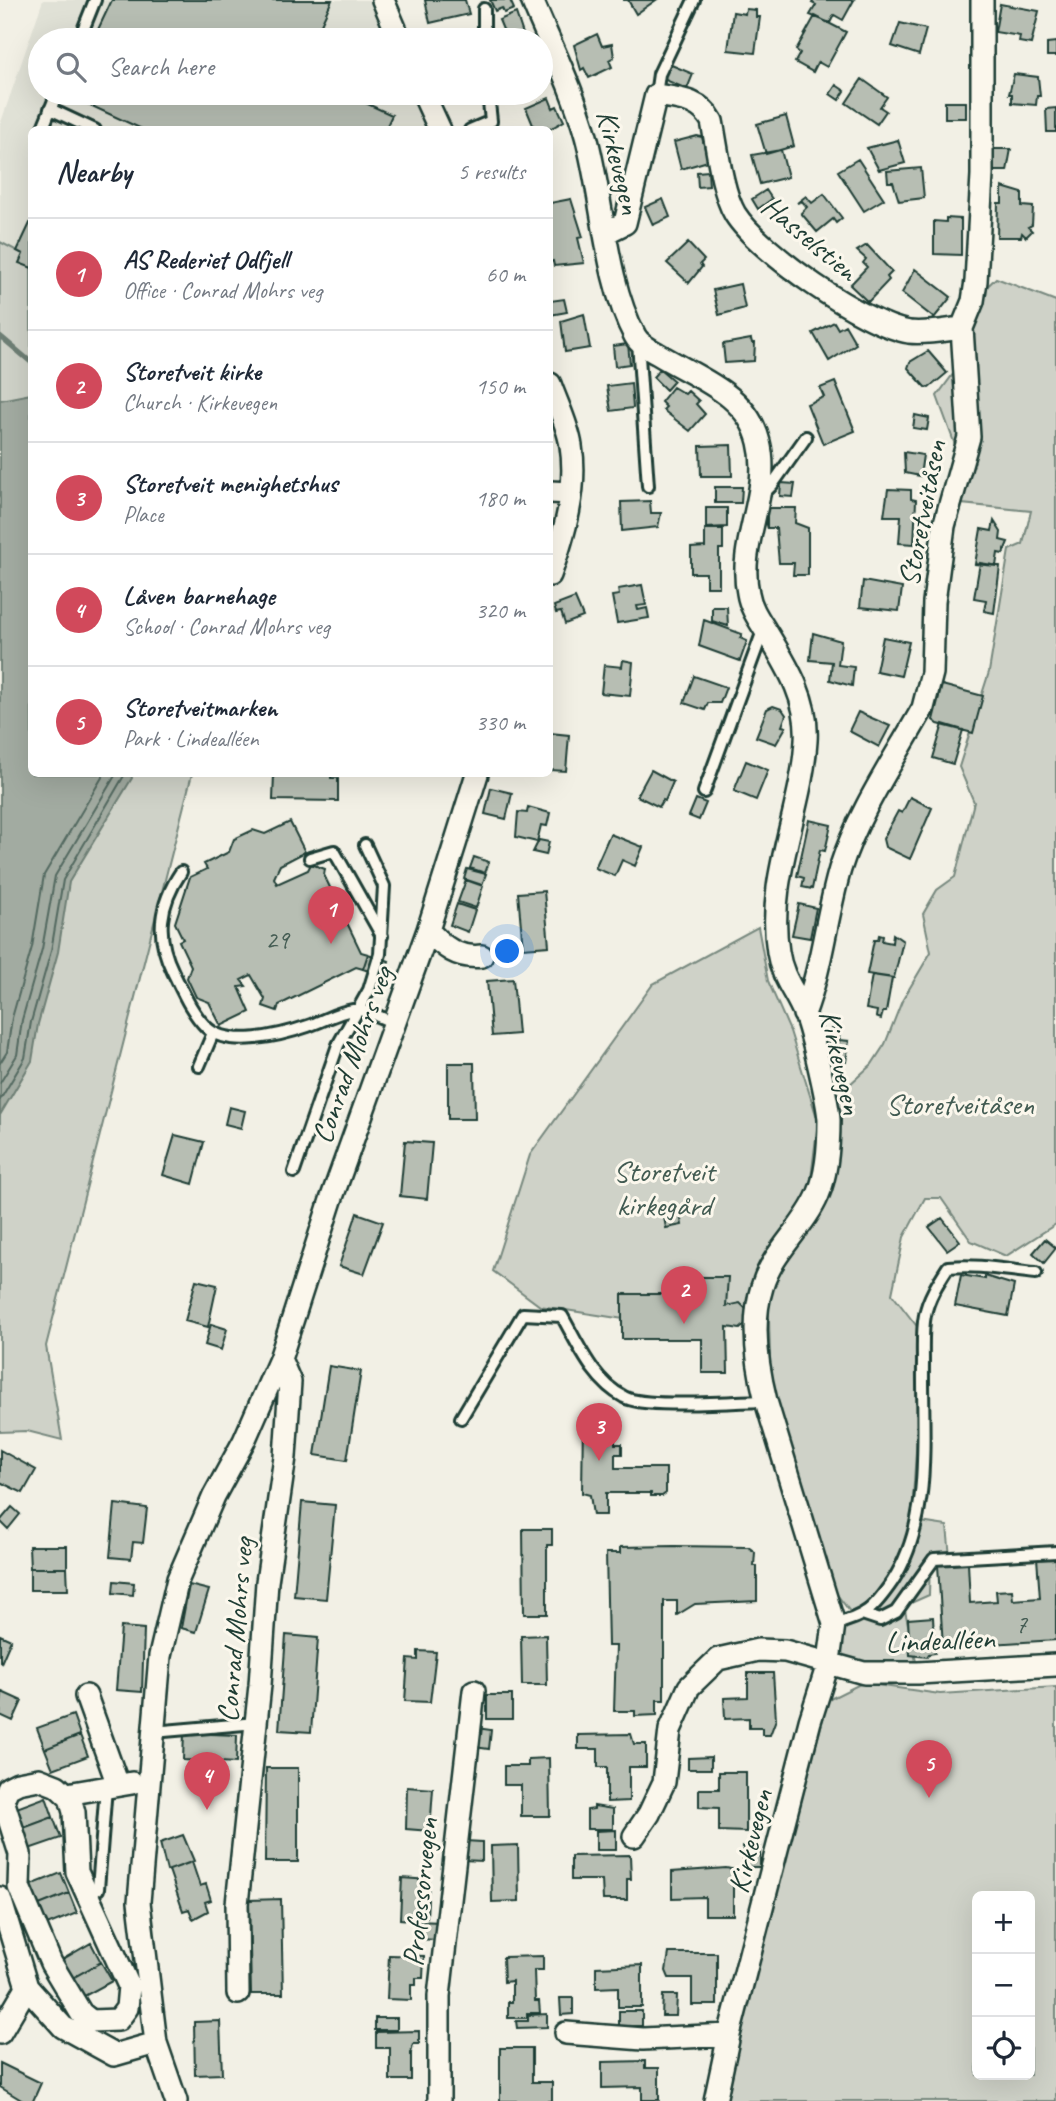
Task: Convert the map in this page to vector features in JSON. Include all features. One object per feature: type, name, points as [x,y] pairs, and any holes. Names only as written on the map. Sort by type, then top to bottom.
[{"type":"street","points":[[383,0],[395,28]]},
{"type":"street","name":"Kirkevegen","points":[[532,0],[543,28]]},
{"type":"street","name":"Storetveitåsen","points":[[804,1014],[818,977],[831,907],[852,836],[923,708],[929,690],[934,602],[944,526],[969,437],[962,328],[973,301],[976,281],[982,175],[982,0]]},
{"type":"street","name":"Kirkevegen","points":[[553,53],[585,134],[617,290],[625,317],[638,342],[730,395],[749,417],[759,442],[759,496],[745,567],[747,593],[797,687],[806,715],[807,742],[777,885],[777,952],[788,987],[804,1014],[829,1117],[825,1165],[818,1196],[780,1250],[762,1284],[757,1338],[760,1377],[766,1401],[834,1624],[829,1661],[810,1721],[729,2035],[715,2101]]},
{"type":"street","points":[[607,232],[625,223],[656,95]]},
{"type":"street","name":"Hasselstien","points":[[656,95],[689,100],[706,111],[712,121],[734,212],[753,236],[835,299],[862,316],[910,332],[962,328]]},
{"type":"street","points":[[429,105],[438,126]]},
{"type":"street","points":[[553,393],[571,444],[560,493],[566,523],[553,565]]},
{"type":"street","name":"Conrad Mohrs veg","points":[[176,2101],[156,2043],[139,1902],[160,1656],[178,1579],[214,1496],[244,1441],[280,1359],[428,930],[476,777]]},
{"type":"street","points":[[428,930],[440,945],[454,953],[482,956]]},
{"type":"street","name":"Conrad Mohrs veg","points":[[238,1993],[236,1904],[256,1723],[267,1582],[285,1457],[290,1382],[280,1359]]},
{"type":"street","points":[[634,1836],[649,1814],[664,1782],[670,1730],[689,1687],[702,1672],[718,1659],[758,1650],[785,1651],[829,1661]]},
{"type":"street","name":"Lindealléen","points":[[829,1661],[864,1672],[918,1673],[1056,1665]]},
{"type":"street","name":"Professorvegen","points":[[439,2101],[439,1996],[474,1691]]},
{"type":"street","points":[[86,1696],[112,1786]]},
{"type":"street","points":[[39,1779],[57,1786],[67,1794],[75,1812],[77,1872],[129,1986],[127,2008],[118,2020],[91,2021],[81,2013],[51,1963],[18,1882],[20,1854],[3,1805],[8,1788],[27,1780],[39,1779]]},
{"type":"street","points":[[67,1794],[140,1783],[147,1792]]},
{"type":"street","points":[[0,1898],[27,1987],[63,2027],[114,2054],[156,2043]]},
{"type":"street","points":[[0,2034],[27,1987]]},
{"type":"street","points":[[566,2033],[643,2039],[729,2035]]},
{"type":"lane","points":[[84,28],[95,0]]},
{"type":"lane","points":[[656,95],[659,74],[694,0]]},
{"type":"lane","points":[[484,9],[484,28]]},
{"type":"lane","points":[[44,126],[52,105]]},
{"type":"lane","points":[[490,105],[492,125]]},
{"type":"lane","points":[[51,109],[87,126]]},
{"type":"lane","name":"Kirkevegen","points":[[638,342],[648,486]]},
{"type":"lane","points":[[759,496],[772,485],[806,437]]},
{"type":"lane","points":[[704,792],[764,628]]},
{"type":"lane","points":[[294,1172],[338,1045],[369,990],[383,938],[384,886],[365,845]]},
{"type":"lane","points":[[310,858],[334,851],[383,938]]},
{"type":"lane","points":[[181,872],[172,885],[161,920],[161,942],[196,1014],[214,1033],[241,1037],[274,1034],[356,1010],[394,1023]]},
{"type":"lane","points":[[199,1066],[214,1033]]},
{"type":"lane","points":[[834,1624],[865,1615],[879,1601],[902,1566],[913,1535],[922,1466],[925,1315],[938,1283],[948,1267],[967,1265],[987,1264],[1036,1273]]},
{"type":"lane","points":[[461,1418],[523,1314],[562,1316],[591,1368],[624,1398],[645,1402],[766,1401]]},
{"type":"lane","name":"Lindealléen","points":[[865,1615],[880,1620],[896,1612],[934,1559],[1056,1552]]},
{"type":"lane","points":[[153,1732],[256,1723]]},
{"type":"lane","points":[[87,1895],[98,1889],[112,1786]]},
{"type":"shaded area","points":[[43,0],[369,0],[382,28],[33,28]]},
{"type":"shaded area","points":[[28,44],[28,105],[418,105],[428,126],[28,126],[28,308],[0,297],[0,125]]},
{"type":"green space","points":[[0,242],[28,256],[28,777],[191,777],[46,1346],[62,1440],[27,1431],[0,1432]]},
{"type":"green space","name":"Storetveitåsen","points":[[996,278],[1056,301],[1056,1224],[1006,1256],[971,1241],[941,1198],[925,1198],[904,1237],[892,1294],[919,1329],[919,1404],[913,1498],[921,1522],[947,1526],[950,1557],[930,1559],[929,1595],[904,1606],[918,1671],[831,1666],[826,1639],[857,1621],[832,1588],[771,1394],[768,1281],[835,1174],[838,1095],[872,1064],[885,1044],[902,1001],[931,952],[923,914],[937,890],[955,877],[974,802],[959,767],[989,672],[1009,550],[1023,544],[1031,511],[962,504],[973,450],[958,453],[937,396],[956,370],[976,297]]},
{"type":"green space","name":"Storetveit kirkegård","points":[[758,927],[768,981],[790,1031],[818,1121],[809,1195],[741,1319],[630,1320],[540,1306],[493,1271],[530,1155],[653,984]]},
{"type":"green space","points":[[862,1683],[940,1694],[1056,1687],[1056,2101],[722,2101],[828,1700]]},
{"type":"water","points":[[28,395],[28,777],[132,778],[69,882],[58,952],[38,1024],[32,1061],[0,1115],[0,400]]},
{"type":"building","points":[[112,0],[332,0],[321,24],[330,28],[99,28]]},
{"type":"building","points":[[425,0],[465,0],[469,14],[430,23]]},
{"type":"building","points":[[490,0],[510,0],[514,9],[504,13],[502,8],[495,11]]},
{"type":"building","points":[[628,0],[656,0],[636,14]]},
{"type":"building","points":[[814,0],[854,0],[843,20],[834,15],[830,23],[810,15],[816,5],[812,3]]},
{"type":"building","points":[[1000,4],[1039,11],[1031,44],[1019,42],[1020,36],[995,32]]},
{"type":"building","points":[[746,9],[756,10],[756,17],[760,17],[755,53],[728,50],[733,12],[745,14]]},
{"type":"building","points":[[516,13],[521,28],[502,28],[499,20]]},
{"type":"building","points":[[815,16],[846,32],[827,67],[818,62],[813,72],[795,62],[800,53],[796,50]]},
{"type":"building","points":[[900,23],[926,29],[919,55],[892,46]]},
{"type":"building","points":[[597,34],[602,46],[612,44],[614,57],[609,60],[612,67],[589,78],[584,68],[581,70],[574,45]]},
{"type":"building","points":[[1056,42],[1056,56],[1047,56],[1047,43]]},
{"type":"building","points":[[669,64],[693,74],[687,89],[663,79]]},
{"type":"building","points":[[1014,74],[1038,77],[1040,96],[1037,96],[1036,105],[1012,103],[1012,94],[1009,94]]},
{"type":"building","points":[[862,79],[887,97],[880,107],[886,111],[877,124],[846,103]]},
{"type":"building","points":[[836,85],[845,91],[839,100],[830,94]]},
{"type":"building","points":[[945,102],[966,102],[966,118],[945,118]]},
{"type":"building","points":[[90,105],[370,105],[392,115],[387,126],[135,126]]},
{"type":"building","points":[[533,105],[552,105],[553,108],[557,106],[564,121],[553,127],[533,126],[526,108]]},
{"type":"building","points":[[1056,108],[1056,132],[1047,132],[1046,109]]},
{"type":"building","points":[[786,116],[794,146],[766,154],[757,124]]},
{"type":"building","points":[[702,137],[708,161],[681,169],[674,142]]},
{"type":"building","points":[[898,140],[905,163],[879,170],[867,148]]},
{"type":"building","points":[[988,149],[1011,149],[1007,171],[988,171]]},
{"type":"building","points":[[781,150],[788,177],[760,184],[752,155]]},
{"type":"building","points":[[858,159],[884,199],[864,211],[838,171]]},
{"type":"building","points":[[921,168],[924,198],[899,201],[893,182],[888,182],[887,171]]},
{"type":"building","points":[[708,171],[709,186],[698,187],[697,172]]},
{"type":"building","points":[[1002,187],[1022,193],[1022,206],[1033,207],[1032,225],[1028,227],[1032,231],[1026,237],[1022,233],[1021,237],[997,237],[998,203],[1002,203]]},
{"type":"building","points":[[766,190],[772,199],[758,209],[752,199]]},
{"type":"building","points":[[824,194],[842,218],[836,223],[833,219],[817,232],[801,213],[807,207],[802,201],[797,203],[806,196],[812,203]]},
{"type":"building","points":[[571,199],[583,237],[578,238],[584,263],[554,266],[553,202]]},
{"type":"building","points":[[663,199],[670,217],[653,225],[645,207]]},
{"type":"building","points":[[946,218],[961,219],[961,255],[934,254],[934,221],[946,222]]},
{"type":"building","points":[[28,228],[28,266],[19,263],[23,254],[17,251]]},
{"type":"building","points":[[688,243],[704,260],[700,264],[702,267],[689,283],[667,263]]},
{"type":"building","points":[[867,245],[892,272],[887,277],[889,280],[868,302],[850,285],[867,267],[863,263],[866,259],[857,251]]},
{"type":"building","points":[[915,269],[951,297],[934,318],[902,293]]},
{"type":"building","points":[[740,284],[745,308],[719,315],[713,290]]},
{"type":"building","points":[[564,299],[567,312],[553,314],[553,301]]},
{"type":"building","points":[[584,314],[590,348],[565,352],[561,321]]},
{"type":"building","points":[[834,322],[838,329],[845,325],[856,344],[829,361],[813,333]]},
{"type":"building","points":[[751,339],[752,343],[755,343],[754,361],[725,363],[723,344]]},
{"type":"building","points":[[628,344],[630,364],[615,366],[613,346]]},
{"type":"building","points":[[928,351],[947,373],[929,388],[908,368],[910,362]]},
{"type":"building","points":[[660,369],[674,381],[666,390],[653,377]]},
{"type":"building","points":[[835,382],[855,431],[823,444],[807,404],[824,397],[820,388]]},
{"type":"building","points":[[631,383],[633,408],[611,411],[607,386]]},
{"type":"building","points":[[673,387],[685,394],[688,391],[699,401],[696,404],[705,414],[690,431],[663,410],[666,407],[661,402]]},
{"type":"building","points":[[915,415],[929,418],[927,430],[913,428]]},
{"type":"building","points":[[731,445],[732,476],[701,476],[700,446]]},
{"type":"building","points":[[904,452],[923,455],[920,476],[905,473]]},
{"type":"building","points":[[781,483],[795,484],[793,497],[780,496]]},
{"type":"building","points":[[715,487],[742,487],[741,503],[715,503]]},
{"type":"building","points":[[888,489],[911,490],[911,499],[916,500],[914,544],[899,543],[901,516],[884,516]]},
{"type":"building","points":[[650,501],[651,513],[661,513],[658,527],[622,531],[621,502]]},
{"type":"building","points":[[706,508],[727,508],[727,527],[706,528]]},
{"type":"building","points":[[767,508],[796,508],[795,523],[808,528],[808,575],[793,575],[794,563],[779,563],[776,528],[767,528]]},
{"type":"building","points":[[994,521],[1001,532],[1000,540],[1008,542],[1003,554],[998,553],[996,566],[975,564],[981,529],[992,531]]},
{"type":"building","points":[[705,529],[723,529],[723,549],[719,549],[719,587],[706,587],[706,573],[691,573],[691,548],[705,547]]},
{"type":"building","points":[[980,563],[1000,566],[994,613],[984,611],[986,600],[974,598]]},
{"type":"building","points":[[863,581],[902,588],[899,611],[860,607]]},
{"type":"building","points":[[642,585],[646,605],[637,606],[638,610],[647,608],[649,618],[617,623],[612,596],[619,595],[618,589]]},
{"type":"building","points":[[575,598],[583,617],[565,624],[561,612],[556,613],[554,606]]},
{"type":"building","points":[[712,607],[727,607],[728,626],[712,621]]},
{"type":"building","points":[[704,620],[742,634],[740,638],[747,641],[740,661],[699,646]]},
{"type":"building","points":[[813,633],[841,641],[838,665],[854,667],[852,686],[830,680],[832,662],[810,660]]},
{"type":"building","points":[[883,637],[909,642],[901,676],[876,671]]},
{"type":"building","points":[[623,660],[633,662],[630,696],[601,693],[604,665],[622,667]]},
{"type":"building","points":[[694,676],[726,687],[720,703],[708,703],[705,710],[684,703]]},
{"type":"building","points":[[942,685],[983,696],[973,733],[938,724],[933,720]]},
{"type":"building","points":[[773,706],[782,709],[786,715],[782,726],[786,727],[776,744],[756,737],[767,709]]},
{"type":"building","points":[[858,712],[890,726],[879,747],[849,731]]},
{"type":"building","points":[[943,724],[963,730],[953,764],[933,758]]},
{"type":"building","points":[[553,733],[569,735],[566,771],[553,770]]},
{"type":"building","points":[[746,761],[768,770],[756,800],[734,791]]},
{"type":"building","points":[[651,770],[673,782],[665,801],[663,800],[659,807],[637,796]]},
{"type":"building","points":[[274,777],[338,778],[338,801],[273,800]]},
{"type":"building","points":[[491,788],[512,793],[506,819],[485,814]]},
{"type":"building","points":[[910,797],[932,808],[910,859],[885,847],[883,839],[898,811],[902,813]]},
{"type":"building","points":[[696,799],[706,803],[699,820],[689,816]]},
{"type":"building","points":[[528,807],[550,813],[547,826],[541,825],[537,842],[516,837],[518,812],[527,813]]},
{"type":"building","points":[[809,820],[831,825],[825,851],[820,850],[812,889],[802,887],[804,878],[797,876]]},
{"type":"building","points":[[290,822],[305,852],[280,865],[274,878],[277,884],[308,870],[311,864],[325,869],[324,875],[361,952],[368,954],[363,969],[356,967],[279,1005],[277,1011],[263,1006],[265,999],[251,975],[241,980],[246,986],[239,987],[250,1012],[221,1026],[209,1002],[196,997],[187,978],[191,966],[179,941],[183,939],[175,923],[190,877],[207,869],[204,864],[229,852],[234,839],[253,830],[265,834]]},
{"type":"building","points":[[610,834],[643,847],[635,866],[622,860],[615,876],[595,868]]},
{"type":"building","points":[[539,840],[549,842],[546,855],[533,852]]},
{"type":"building","points":[[474,857],[489,862],[485,873],[470,868]]},
{"type":"building","points":[[467,869],[486,874],[482,885],[464,879]]},
{"type":"building","points":[[466,880],[483,886],[476,908],[458,902]]},
{"type":"building","points":[[544,891],[549,946],[523,948],[518,893]]},
{"type":"building","points":[[457,904],[475,910],[468,932],[450,925]]},
{"type":"building","points":[[799,904],[816,908],[810,938],[792,935]]},
{"type":"building","points":[[893,934],[903,941],[894,978],[867,974],[874,940],[878,940],[879,935],[883,936],[882,941],[892,943]]},
{"type":"building","points":[[368,954],[389,961],[384,976],[363,969]]},
{"type":"building","points":[[872,975],[892,978],[886,1012],[883,1012],[881,1019],[876,1017],[877,1011],[866,1009]]},
{"type":"building","points":[[513,979],[518,1034],[492,1036],[487,981]]},
{"type":"building","points":[[831,1029],[840,1030],[838,1048],[828,1047]]},
{"type":"building","points":[[839,1040],[849,1041],[846,1062],[836,1061]]},
{"type":"building","points":[[448,1063],[474,1063],[475,1119],[448,1119]]},
{"type":"building","points":[[229,1107],[245,1111],[241,1128],[225,1124]]},
{"type":"building","points":[[175,1135],[204,1142],[193,1184],[163,1175]]},
{"type":"building","points":[[405,1141],[432,1143],[427,1199],[400,1196]]},
{"type":"building","points":[[679,1208],[682,1225],[666,1228],[663,1212]]},
{"type":"building","points":[[357,1213],[383,1222],[364,1274],[339,1266]]},
{"type":"building","points":[[942,1218],[960,1241],[947,1250],[929,1227]]},
{"type":"building","points":[[1045,1239],[1056,1248],[1044,1263],[1033,1253]]},
{"type":"building","points":[[961,1275],[985,1279],[985,1276],[1014,1285],[1008,1316],[955,1306]]},
{"type":"building","points":[[702,1277],[728,1277],[726,1306],[740,1303],[748,1311],[748,1322],[740,1329],[727,1327],[728,1373],[702,1373],[702,1339],[622,1339],[622,1294],[702,1294]]},
{"type":"building","points":[[196,1280],[217,1285],[208,1327],[185,1321]]},
{"type":"building","points":[[211,1324],[227,1329],[221,1350],[205,1345]]},
{"type":"building","points":[[329,1366],[361,1371],[347,1460],[315,1455]]},
{"type":"building","points":[[583,1419],[615,1419],[615,1444],[622,1444],[622,1454],[615,1454],[615,1468],[666,1468],[666,1493],[662,1496],[651,1496],[651,1493],[606,1493],[606,1515],[593,1515],[590,1495],[582,1493]]},
{"type":"building","points":[[0,1450],[36,1470],[23,1493],[0,1482]]},
{"type":"building","points":[[302,1502],[335,1505],[326,1599],[294,1596]]},
{"type":"building","points":[[115,1504],[147,1508],[143,1543],[133,1542],[131,1559],[110,1557]]},
{"type":"building","points":[[12,1507],[20,1514],[8,1529],[0,1521]]},
{"type":"building","points":[[523,1529],[552,1529],[552,1545],[547,1545],[547,1614],[524,1614]]},
{"type":"building","points":[[29,1546],[67,1546],[67,1568],[30,1568]]},
{"type":"building","points":[[620,1547],[748,1547],[755,1552],[757,1601],[695,1604],[677,1615],[677,1601],[664,1601],[664,1700],[657,1700],[657,1715],[635,1716],[635,1711],[614,1711],[616,1646],[608,1646],[606,1553],[620,1553]]},
{"type":"building","points":[[1056,1557],[1056,1640],[943,1647],[938,1565],[968,1563],[970,1603],[997,1601],[996,1591],[1012,1590],[1013,1600],[1040,1598],[1037,1558]]},
{"type":"building","points":[[30,1568],[67,1568],[68,1590],[30,1590]]},
{"type":"building","points":[[114,1581],[134,1583],[133,1595],[113,1593]]},
{"type":"building","points":[[189,1585],[209,1590],[196,1632],[181,1628]]},
{"type":"building","points":[[933,1617],[935,1653],[927,1657],[910,1655],[908,1619]]},
{"type":"building","points":[[121,1627],[144,1629],[142,1692],[116,1690]]},
{"type":"building","points":[[0,1635],[11,1640],[1,1663],[0,1662]]},
{"type":"building","points":[[286,1635],[318,1638],[311,1732],[279,1730]]},
{"type":"building","points":[[546,1635],[547,1685],[522,1685],[521,1636]]},
{"type":"building","points":[[418,1651],[436,1652],[430,1702],[405,1701],[408,1659],[418,1660]]},
{"type":"building","points":[[748,1673],[773,1673],[776,1719],[770,1735],[762,1735],[762,1728],[749,1728],[749,1718],[725,1719],[724,1698],[748,1697]]},
{"type":"building","points":[[2,1692],[22,1701],[13,1721],[0,1715]]},
{"type":"building","points":[[487,1695],[512,1695],[512,1719],[487,1719]]},
{"type":"building","points":[[73,1715],[80,1735],[45,1749],[37,1728]]},
{"type":"building","points":[[477,1728],[491,1730],[489,1749],[474,1747]]},
{"type":"building","points":[[184,1733],[237,1735],[236,1763],[183,1760]]},
{"type":"building","points":[[631,1734],[634,1744],[646,1744],[646,1767],[629,1767],[629,1801],[607,1802],[607,1767],[598,1767],[598,1749],[578,1749],[578,1735]]},
{"type":"building","points":[[80,1735],[88,1756],[53,1769],[45,1749]]},
{"type":"building","points":[[711,1757],[711,1769],[688,1769],[688,1758]]},
{"type":"building","points":[[549,1758],[550,1816],[521,1816],[521,1785],[504,1785],[504,1766],[528,1766],[528,1759]]},
{"type":"building","points":[[266,1768],[298,1768],[298,1862],[265,1862]]},
{"type":"building","points":[[719,1772],[746,1772],[746,1832],[719,1831],[719,1808],[699,1807],[699,1789],[719,1789]]},
{"type":"building","points":[[407,1787],[433,1789],[430,1831],[406,1829]]},
{"type":"building","points":[[46,1797],[53,1817],[18,1830],[11,1810]]},
{"type":"building","points":[[594,1806],[613,1809],[613,1829],[587,1829],[587,1810],[594,1809]]},
{"type":"building","points":[[53,1817],[61,1838],[26,1850],[18,1830]]},
{"type":"building","points":[[616,1830],[616,1850],[596,1850],[596,1831]]},
{"type":"building","points":[[183,1835],[194,1861],[167,1871],[160,1843]]},
{"type":"building","points":[[465,1841],[482,1842],[482,1861],[463,1860]]},
{"type":"building","points":[[518,1845],[519,1901],[492,1902],[491,1846]]},
{"type":"building","points":[[743,1847],[760,1847],[760,1867],[743,1867]]},
{"type":"building","points":[[630,1855],[631,1879],[627,1879],[627,1900],[603,1900],[602,1880],[571,1880],[571,1856]]},
{"type":"building","points":[[192,1862],[200,1886],[206,1884],[211,1900],[205,1902],[208,1911],[193,1919],[189,1909],[183,1911],[169,1870]]},
{"type":"building","points":[[726,1868],[736,1870],[736,1879],[733,1879],[733,1915],[705,1915],[705,1897],[672,1898],[672,1872]]},
{"type":"building","points":[[61,1873],[69,1893],[34,1907],[26,1887]]},
{"type":"building","points":[[402,1878],[429,1880],[427,1917],[410,1916],[410,1920],[400,1919]]},
{"type":"building","points":[[69,1893],[77,1913],[42,1927],[34,1907]]},
{"type":"building","points":[[281,1899],[283,1994],[251,1994],[249,1900]]},
{"type":"building","points":[[416,1921],[441,1922],[440,1940],[415,1939]]},
{"type":"building","points":[[91,1943],[101,1962],[69,1980],[58,1962]]},
{"type":"building","points":[[669,1953],[717,1953],[717,2005],[692,2005],[692,1978],[669,1978],[666,1971]]},
{"type":"building","points":[[389,1955],[424,1956],[423,1978],[416,1978],[416,1985],[411,1985],[411,2000],[387,1999]]},
{"type":"building","points":[[543,1956],[543,1970],[534,1970],[535,2001],[539,2001],[540,2013],[527,2013],[527,2018],[508,2018],[508,2002],[512,2002],[512,1981],[504,1982],[503,1957]]},
{"type":"building","points":[[101,1962],[112,1981],[79,1999],[69,1980]]},
{"type":"building","points":[[642,1965],[642,2007],[618,2007],[618,1987],[596,1988],[596,1967]]},
{"type":"building","points":[[663,1995],[677,1995],[676,2016],[662,2016]]},
{"type":"building","points":[[560,1998],[573,1998],[573,2014],[561,2015]]},
{"type":"building","points":[[619,2011],[642,2011],[642,2026],[619,2026]]},
{"type":"building","points":[[547,2014],[547,2027],[517,2028],[516,2021],[528,2021],[528,2015]]},
{"type":"building","points":[[375,2018],[397,2018],[397,2030],[375,2030]]},
{"type":"building","points":[[220,2021],[222,2074],[195,2075],[194,2022]]},
{"type":"building","points":[[419,2031],[419,2044],[413,2044],[411,2053],[411,2080],[390,2080],[390,2048],[376,2048],[376,2032]]},
{"type":"building","points":[[500,2048],[532,2048],[532,2082],[552,2082],[552,2101],[500,2101]]},
{"type":"building","points":[[645,2061],[645,2068],[659,2068],[659,2100],[642,2100],[642,2087],[602,2088],[602,2062]]},
{"type":"building","points":[[0,2063],[41,2083],[33,2101],[23,2101],[0,2087]]},
{"type":"waterway","points":[[0,336],[28,360]]},
{"type":"place","name":"AS Rederiet Odfjell","points":[[331,944]]},
{"type":"place","name":"Storetveit kirke","points":[[684,1324]]},
{"type":"place","name":"Storetveit menighetshus","points":[[599,1461]]},
{"type":"place","name":"Storetveitmarken","points":[[929,1798]]},
{"type":"place","name":"Låven barnehage","points":[[207,1810]]}]
